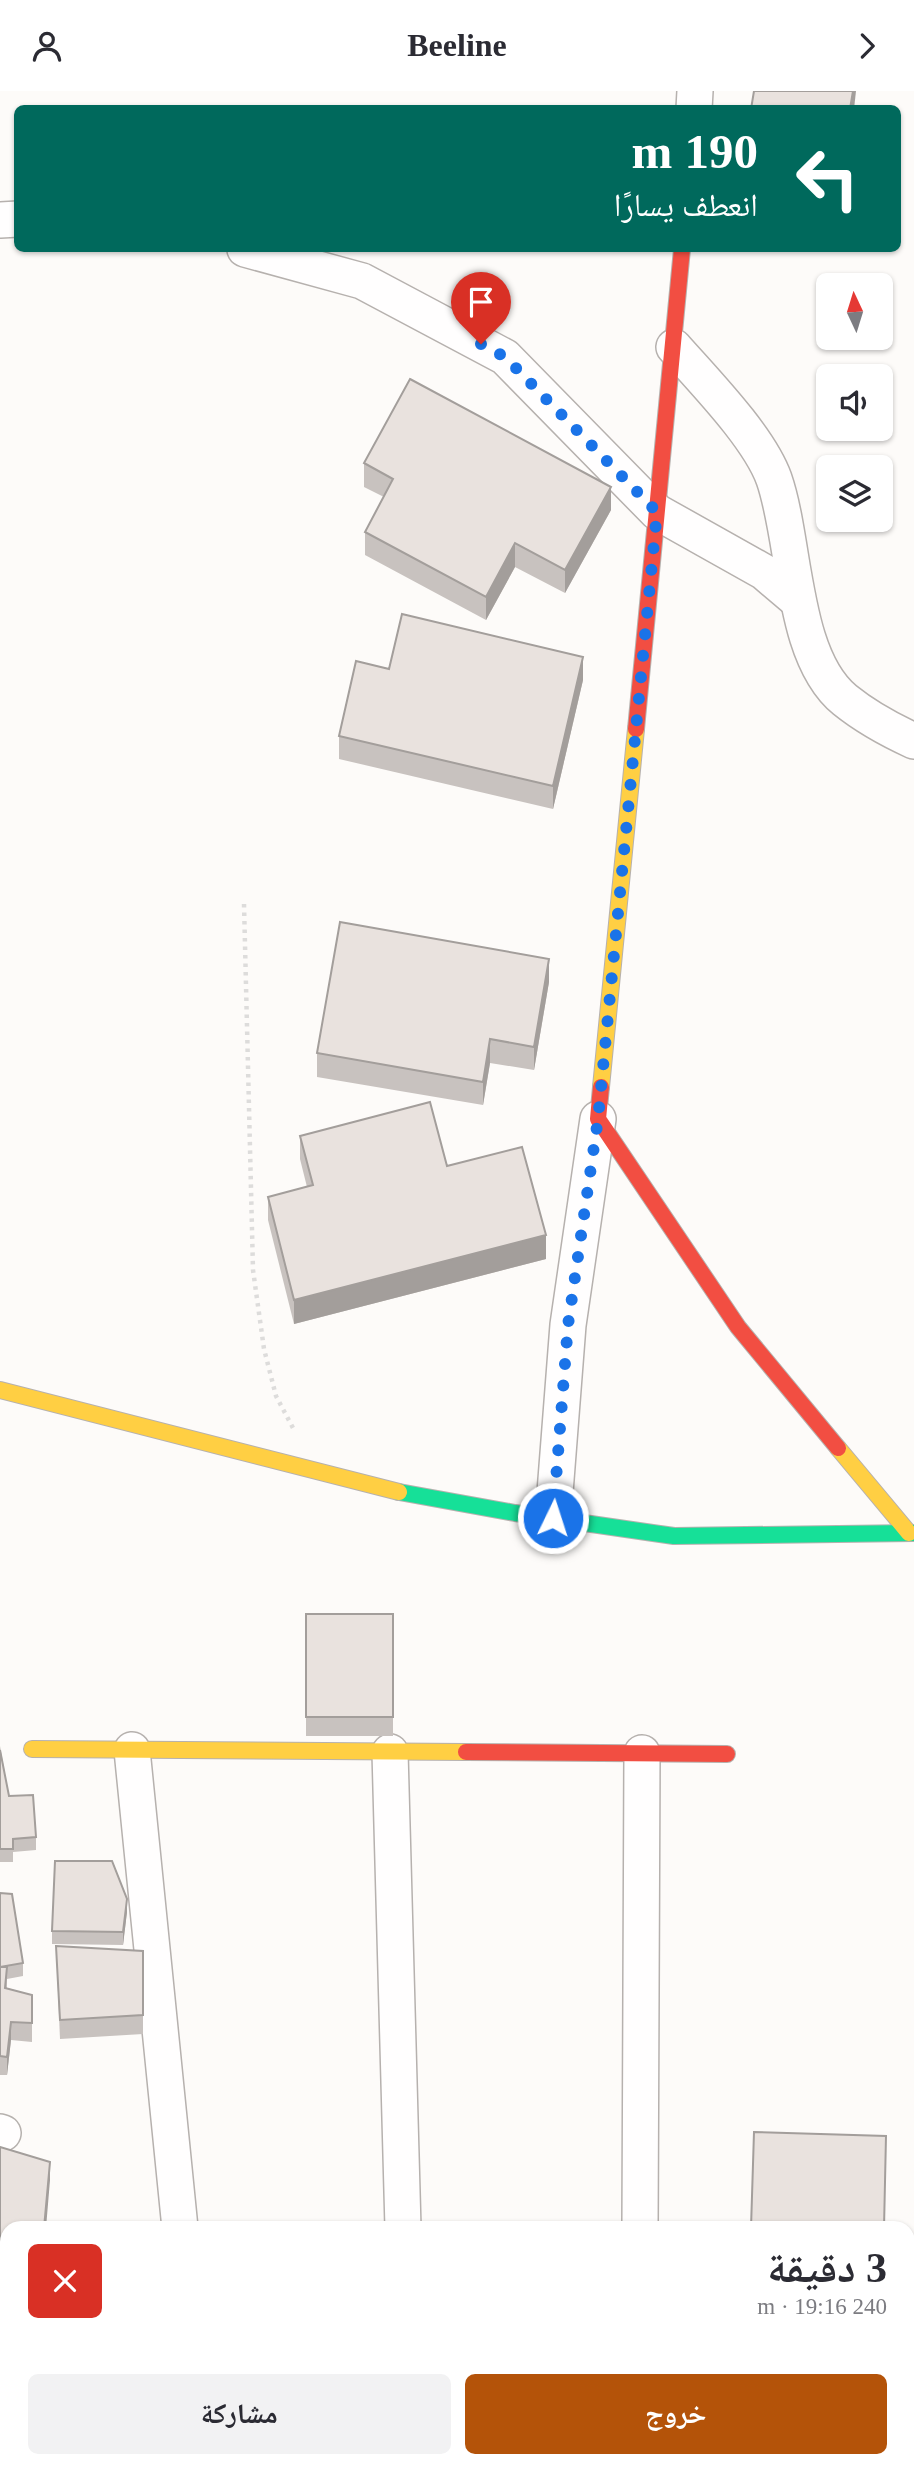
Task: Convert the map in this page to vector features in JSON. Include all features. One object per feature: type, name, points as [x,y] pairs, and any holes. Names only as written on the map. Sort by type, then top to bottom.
[{"type":"street","points":[[256,252],[362,281],[505,357],[657,512],[764,572],[797,600]]},
{"type":"street","points":[[553,1518],[568,1325],[598,1119],[682,252]]},
{"type":"street","points":[[674,347],[720,399],[758,450],[773,477],[788,530],[797,600],[823,672],[843,699],[889,729],[914,741]]},
{"type":"street","points":[[598,1119],[738,1327],[911,1533]]},
{"type":"street","points":[[0,1390],[380,1489],[553,1518],[674,1536],[911,1533]]},
{"type":"street","points":[[32,1749],[727,1754]]},
{"type":"street","points":[[132,1750],[179,2221]]},
{"type":"street","points":[[390,1752],[403,2221]]},
{"type":"street","points":[[640,2221],[642,1753]]},
{"type":"path","points":[[244,904],[253,1270],[264,1349],[276,1396],[321,1473]]},
{"type":"building","points":[[754,91],[853,91],[851,105],[752,105]]},
{"type":"building","points":[[410,379],[611,487],[565,570],[515,543],[486,597],[365,532],[393,479],[364,463]]},
{"type":"building","points":[[402,614],[583,657],[553,786],[339,736],[356,661],[389,669]]},
{"type":"building","points":[[340,922],[549,959],[534,1047],[490,1039],[483,1082],[317,1053]]},
{"type":"building","points":[[430,1102],[447,1166],[522,1147],[546,1235],[294,1300],[268,1197],[313,1185],[300,1136]]},
{"type":"building","points":[[306,1614],[393,1614],[393,1717],[306,1717]]},
{"type":"building","points":[[0,1750],[9,1796],[33,1795],[36,1837],[13,1839],[13,1849],[0,1849]]},
{"type":"building","points":[[55,1861],[112,1861],[127,1899],[123,1932],[52,1931]]},
{"type":"building","points":[[0,1893],[12,1894],[23,1963],[0,1967]]},
{"type":"building","points":[[56,1946],[143,1951],[143,2015],[60,2020]]},
{"type":"building","points":[[0,1967],[7,1967],[5,1988],[32,1995],[32,2023],[11,2022],[7,2057],[0,2056]]},
{"type":"building","points":[[754,2132],[886,2136],[884,2221],[751,2221]]},
{"type":"building","points":[[0,2147],[50,2162],[45,2221],[0,2221]]},
{"type":"traffic: fast","points":[[399,1492],[515,1513],[674,1536],[914,1533]]},
{"type":"traffic: slow","points":[[601,1087],[636,729]]},
{"type":"traffic: slow","points":[[0,1390],[399,1492]]},
{"type":"traffic: slow","points":[[838,1448],[909,1533]]},
{"type":"traffic: slow","points":[[32,1749],[466,1752]]},
{"type":"traffic: jam","points":[[636,729],[682,252]]},
{"type":"traffic: jam","points":[[601,1087],[598,1119],[738,1327],[838,1448]]},
{"type":"traffic: jam","points":[[466,1752],[727,1754]]},
{"type":"route","points":[[481,344],[505,357],[657,512],[598,1119],[568,1325],[553,1518]]}]
